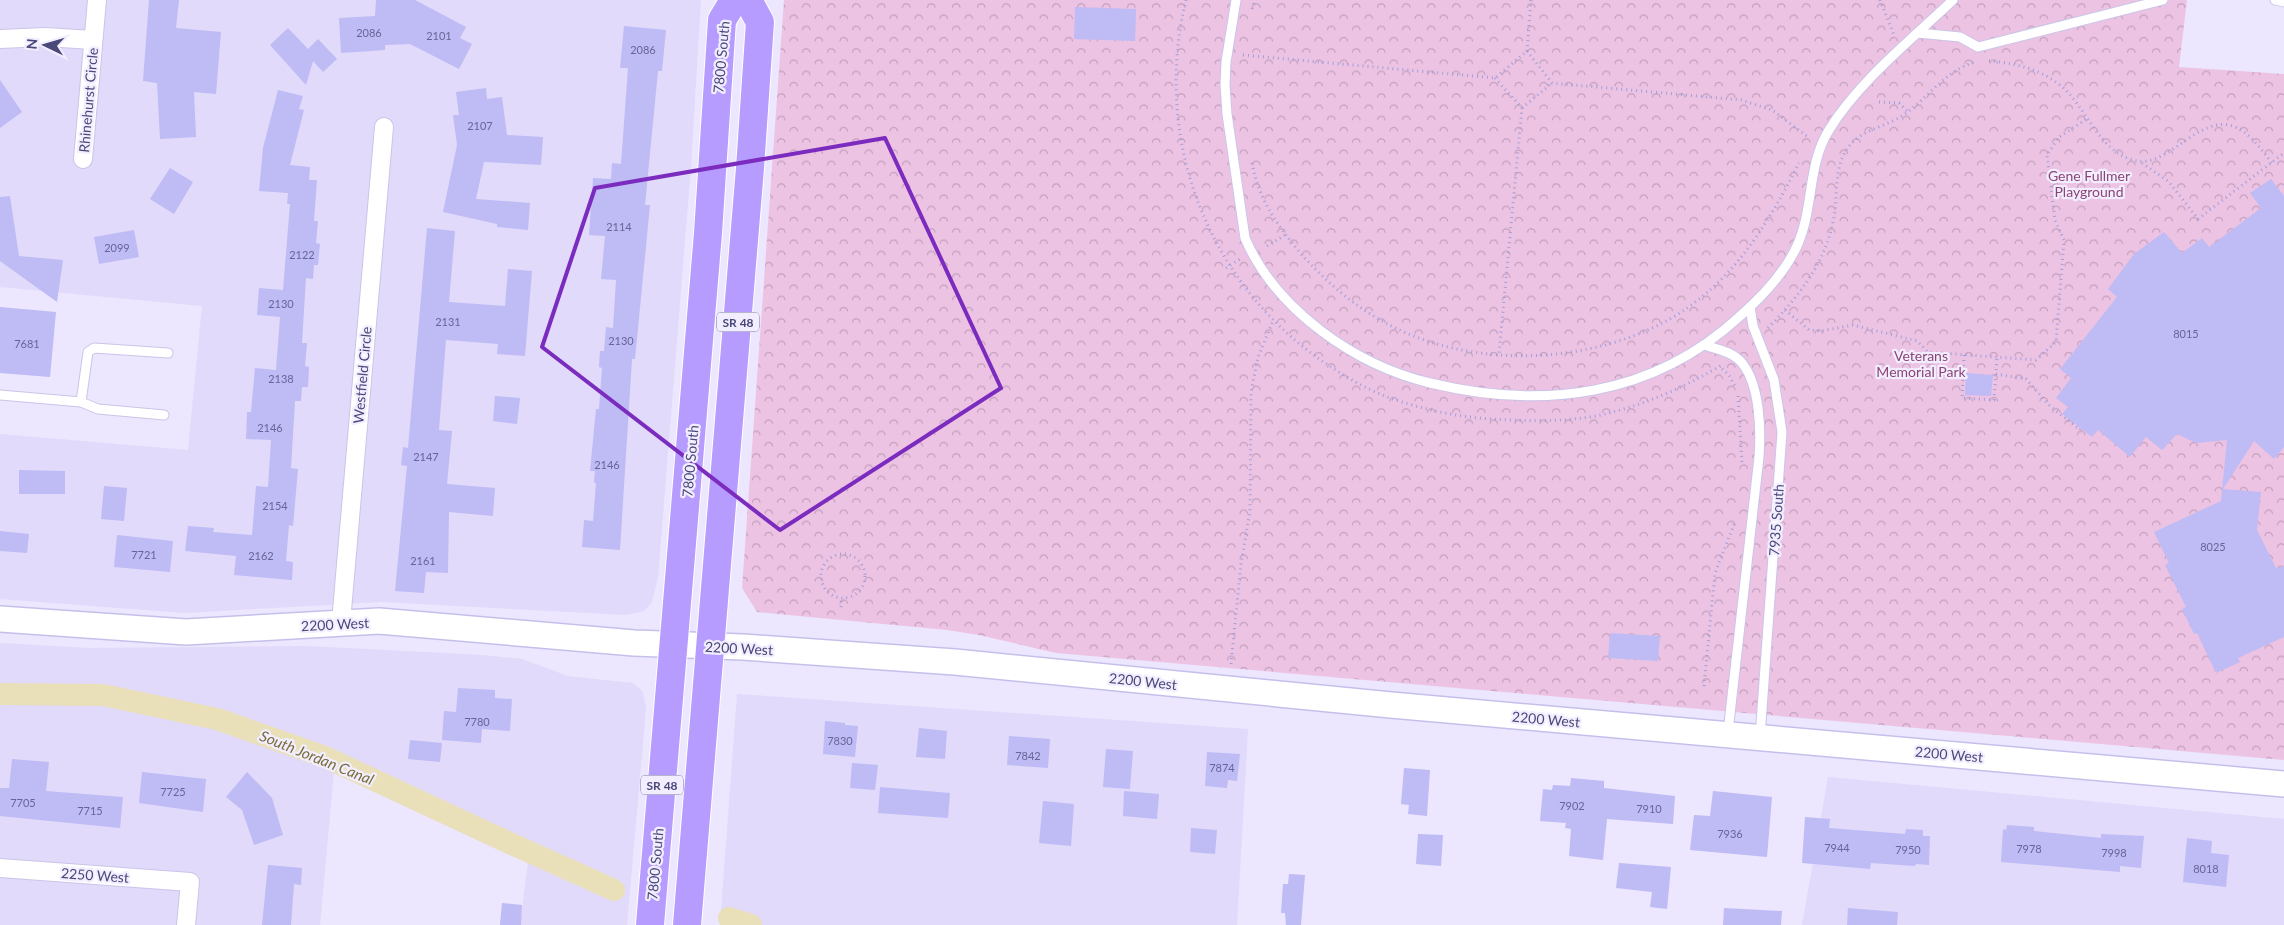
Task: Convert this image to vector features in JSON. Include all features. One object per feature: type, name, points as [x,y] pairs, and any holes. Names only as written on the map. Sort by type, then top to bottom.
[{"type":"main road","name":"7800 South","points":[[650,925],[709,223],[722,20],[734,0]]},
{"type":"main road","name":"SR 48","points":[[687,925],[712,646],[760,22],[748,0]]},
{"type":"street","name":"Rhinehurst Circle","points":[[83,159],[97,0]]},
{"type":"street","points":[[0,40],[45,38],[93,40]]},
{"type":"street","name":"Westfield Circle","points":[[341,622],[384,127]]},
{"type":"street","name":"2200 West","points":[[0,619],[186,632],[341,622],[407,623],[634,643],[712,646],[956,662],[1391,705],[2284,784]]},
{"type":"street","name":"2250 West","points":[[0,868],[190,882],[186,925]]},
{"type":"lane","points":[[1236,0],[1226,62],[1227,114],[1245,238],[1268,278],[1312,322],[1344,346],[1379,364],[1417,380],[1456,389],[1501,396],[1559,396],[1616,386],[1641,378],[1704,345],[1728,328],[1750,308],[1779,275],[1796,247],[1808,211],[1816,158],[1828,130],[1860,90],[1953,0]]},
{"type":"lane","points":[[1918,33],[1960,37],[1978,47],[2163,0]]},
{"type":"lane","points":[[2275,0],[2284,2]]},
{"type":"lane","name":"7935 South","points":[[1750,308],[1753,326],[1774,380],[1782,432],[1760,737]]},
{"type":"lane","name":"7935 South","points":[[1704,345],[1725,351],[1742,362],[1752,386],[1760,422],[1760,457],[1728,735]]},
{"type":"lane","points":[[81,402],[88,352],[94,348],[168,353]]},
{"type":"lane","points":[[0,395],[81,402],[98,409],[164,415]]},
{"type":"path","points":[[1186,0],[1178,42],[1175,86],[1176,110],[1184,158],[1201,217],[1227,267],[1273,321],[1310,353],[1339,373],[1398,401],[1431,410],[1484,420],[1555,420],[1589,417],[1648,401],[1724,364]]},
{"type":"path","points":[[1250,16],[1255,0]]},
{"type":"path","points":[[1531,0],[1527,51],[1552,83]]},
{"type":"path","points":[[1880,0],[1894,35]]},
{"type":"path","points":[[1242,64],[1244,48]]},
{"type":"path","points":[[1494,78],[1527,51]]},
{"type":"path","points":[[1243,55],[1494,78],[1522,108]]},
{"type":"path","points":[[1766,330],[1806,285],[1828,243],[1834,220],[1838,169],[1843,154],[1860,136],[1908,112],[1951,73],[1962,66],[1980,61]]},
{"type":"path","points":[[1986,61],[2023,67],[2045,74],[2070,94],[2107,145],[2122,156],[2141,162],[2169,182],[2198,220],[2284,153]]},
{"type":"path","points":[[1499,354],[1522,108],[1552,83],[1741,100],[1772,110],[1811,139]]},
{"type":"path","points":[[1879,102],[1899,103],[1908,112]]},
{"type":"path","points":[[1785,310],[1798,322],[1814,331],[1853,325],[1917,341],[1928,352],[2036,360],[2056,342],[2064,240],[2054,220],[2047,155],[2051,145],[2059,137],[2087,119]]},
{"type":"path","points":[[2141,162],[2163,155],[2196,133],[2222,124],[2242,130],[2272,163]]},
{"type":"path","points":[[1250,156],[1270,215],[1323,278],[1377,319],[1400,330],[1449,347],[1499,354],[1554,354],[1598,348],[1648,331],[1670,319],[1712,289],[1749,249],[1764,226],[1799,162]]},
{"type":"path","points":[[1259,249],[1285,235]]},
{"type":"path","points":[[1227,267],[1243,258]]},
{"type":"path","points":[[1231,664],[1239,578],[1250,511],[1251,392],[1258,358],[1273,321]]},
{"type":"path","points":[[1964,355],[1962,398],[1983,397],[1994,400],[1997,358]]},
{"type":"path","points":[[1720,366],[1729,375],[1738,397],[1743,469]]},
{"type":"path","points":[[1996,374],[2026,378],[2056,411],[2080,430],[2081,428]]},
{"type":"path","points":[[1704,686],[1715,573],[1738,516]]},
{"type":"path","points":[[848,554],[855,556],[865,568],[865,583],[856,594],[842,598],[828,593],[823,587],[821,572],[823,565],[834,555],[848,554]]},
{"type":"path","points":[[841,607],[842,598]]},
{"type":"highlighted area","points":[[885,138],[1001,388],[780,530],[542,347],[595,188]]},
{"type":"shaded area","points":[[0,0],[701,0],[691,166],[658,577],[652,602],[644,611],[626,615],[381,602],[184,613],[0,599],[0,434],[188,450],[202,306],[0,287]]},
{"type":"shaded area","points":[[0,643],[89,648],[306,646],[483,655],[522,659],[568,676],[633,683],[643,692],[646,709],[627,925],[520,925],[529,854],[334,771],[320,925],[0,925]]},
{"type":"shaded area","points":[[737,694],[1248,729],[1237,925],[720,925]]},
{"type":"shaded area","points":[[1828,777],[2284,819],[2284,925],[1802,925]]},
{"type":"green space","name":"Veterans Memorial Park","points":[[784,0],[2187,0],[2179,67],[2284,74],[2284,760],[1056,653],[979,635],[947,630],[757,612],[742,588]]},
{"type":"building","points":[[149,0],[179,0],[176,28],[221,32],[216,94],[194,92],[196,137],[160,139],[157,83],[143,81]]},
{"type":"building","points":[[376,0],[415,0],[466,27],[460,38],[472,44],[459,69],[410,44],[385,45],[385,50],[341,53],[339,18],[375,16]]},
{"type":"building","points":[[1075,7],[1136,9],[1135,41],[1074,39]]},
{"type":"building","points":[[624,26],[666,30],[662,71],[658,71],[645,205],[650,205],[635,359],[632,359],[620,550],[582,547],[584,520],[593,521],[596,483],[594,483],[595,471],[590,471],[596,409],[599,409],[602,368],[599,367],[600,351],[604,351],[606,327],[613,328],[616,280],[601,279],[605,236],[589,235],[593,178],[611,179],[612,163],[621,164],[628,68],[620,68]]},
{"type":"building","points":[[288,28],[308,49],[318,39],[337,59],[323,72],[313,61],[306,85],[270,45]]},
{"type":"building","points":[[0,80],[22,112],[0,128]]},
{"type":"building","points":[[486,88],[487,99],[502,97],[507,135],[543,137],[541,165],[484,162],[476,199],[530,203],[528,230],[497,227],[497,224],[443,212],[457,145],[453,115],[459,115],[456,92]]},
{"type":"building","points":[[278,90],[303,96],[299,109],[304,110],[290,165],[310,167],[309,180],[317,180],[314,221],[318,221],[316,243],[320,244],[318,265],[314,265],[313,279],[306,278],[302,343],[307,343],[305,366],[309,367],[308,387],[302,387],[301,401],[295,401],[291,468],[298,469],[293,526],[289,525],[286,561],[293,562],[292,580],[234,575],[236,556],[185,551],[188,526],[214,528],[213,532],[252,535],[256,486],[268,487],[271,440],[246,439],[247,412],[251,412],[255,368],[276,370],[280,317],[257,315],[259,288],[283,290],[290,204],[287,204],[288,193],[259,191],[263,148]]},
{"type":"building","points":[[170,168],[193,182],[174,214],[150,199]]},
{"type":"building","points":[[2271,179],[2284,196],[2284,447],[2274,459],[2254,441],[2223,489],[2261,492],[2257,530],[2276,568],[2284,566],[2284,637],[2238,658],[2240,662],[2216,673],[2197,633],[2194,634],[2182,609],[2186,607],[2165,565],[2169,563],[2154,532],[2221,501],[2227,440],[2196,443],[2177,434],[2162,450],[2146,437],[2130,457],[2098,430],[2092,437],[2062,414],[2068,407],[2056,398],[2071,378],[2060,369],[2117,297],[2108,289],[2134,254],[2164,232],[2182,253],[2202,238],[2209,247],[2261,208],[2250,193]]},
{"type":"building","points":[[10,196],[19,256],[63,260],[57,302],[0,261],[0,197]]},
{"type":"building","points":[[427,228],[455,231],[449,302],[505,306],[508,269],[532,271],[525,356],[497,354],[498,344],[446,340],[439,430],[452,431],[447,484],[495,488],[493,516],[449,512],[448,573],[426,572],[424,593],[395,591],[407,466],[401,465],[403,447],[408,448]]},
{"type":"building","points":[[134,230],[139,257],[99,264],[94,237]]},
{"type":"building","points":[[0,307],[56,312],[50,377],[0,373]]},
{"type":"building","points":[[1966,373],[1993,375],[1991,396],[1965,395]]},
{"type":"building","points":[[495,396],[520,398],[517,424],[493,421]]},
{"type":"building","points":[[19,470],[65,471],[65,494],[19,494]]},
{"type":"building","points":[[104,486],[127,488],[124,521],[101,519]]},
{"type":"building","points":[[0,531],[29,534],[27,553],[0,551]]},
{"type":"building","points":[[117,535],[173,541],[170,572],[114,567]]},
{"type":"building","points":[[1610,633],[1660,636],[1658,661],[1608,658]]},
{"type":"building","points":[[458,688],[495,690],[495,698],[512,699],[510,731],[482,729],[481,743],[442,740],[444,711],[456,712]]},
{"type":"building","points":[[825,721],[858,726],[855,757],[823,754]]},
{"type":"building","points":[[919,728],[947,731],[945,759],[916,757]]},
{"type":"building","points":[[1009,736],[1050,739],[1048,768],[1007,765]]},
{"type":"building","points":[[410,740],[442,743],[440,762],[408,759]]},
{"type":"building","points":[[1106,749],[1133,751],[1130,789],[1103,787]]},
{"type":"building","points":[[1207,752],[1240,754],[1237,781],[1228,780],[1227,788],[1205,786]]},
{"type":"building","points":[[12,759],[49,762],[46,791],[123,797],[120,828],[0,816],[0,788],[9,788]]},
{"type":"building","points":[[852,763],[878,765],[875,790],[850,788]]},
{"type":"building","points":[[1404,768],[1430,770],[1427,816],[1408,814],[1409,805],[1401,804]]},
{"type":"building","points":[[142,772],[206,779],[203,812],[139,803]]},
{"type":"building","points":[[247,772],[272,798],[283,835],[254,845],[242,810],[226,797]]},
{"type":"building","points":[[1571,778],[1604,781],[1604,788],[1675,796],[1673,824],[1607,819],[1603,860],[1569,856],[1571,829],[1565,828],[1566,823],[1540,821],[1543,789],[1552,790],[1553,785],[1570,786]]},
{"type":"building","points":[[880,787],[950,793],[948,818],[878,813]]},
{"type":"building","points":[[1124,791],[1159,794],[1157,819],[1123,816]]},
{"type":"building","points":[[1713,791],[1772,797],[1767,857],[1690,850],[1694,815],[1710,816]]},
{"type":"building","points":[[1043,801],[1074,804],[1071,846],[1039,843]]},
{"type":"building","points":[[1805,817],[1830,819],[1829,828],[1905,834],[1906,829],[1923,830],[1923,836],[1930,836],[1929,865],[1871,863],[1870,869],[1802,863]]},
{"type":"building","points":[[2007,825],[2034,827],[2034,831],[2101,838],[2101,834],[2144,836],[2141,868],[2120,866],[2120,872],[2001,862],[2003,829],[2006,830]]},
{"type":"building","points":[[1191,828],[1217,830],[1215,854],[1190,852]]},
{"type":"building","points":[[1418,834],[1443,835],[1441,866],[1416,864]]},
{"type":"building","points":[[2187,838],[2212,841],[2211,853],[2229,855],[2226,887],[2183,882]]},
{"type":"building","points":[[1619,863],[1671,867],[1667,909],[1650,907],[1652,892],[1616,888]]},
{"type":"building","points":[[268,865],[302,868],[301,885],[294,884],[291,925],[262,925]]},
{"type":"building","points":[[1289,874],[1305,875],[1301,925],[1286,925],[1285,913],[1281,913],[1283,884],[1288,884]]},
{"type":"building","points":[[502,903],[522,905],[521,925],[500,925]]},
{"type":"building","points":[[1724,908],[1782,911],[1781,925],[1723,925]]},
{"type":"building","points":[[1848,908],[1898,912],[1897,925],[1847,925]]},
{"type":"waterway","name":"South Jordan Canal","points":[[0,694],[103,695],[217,719],[325,757],[614,890]]},
{"type":"waterway","name":"South Jordan Canal","points":[[729,918],[751,925]]},
{"type":"park label","name":"Gene Fullmer Playground","points":[[2089,184]]}]
